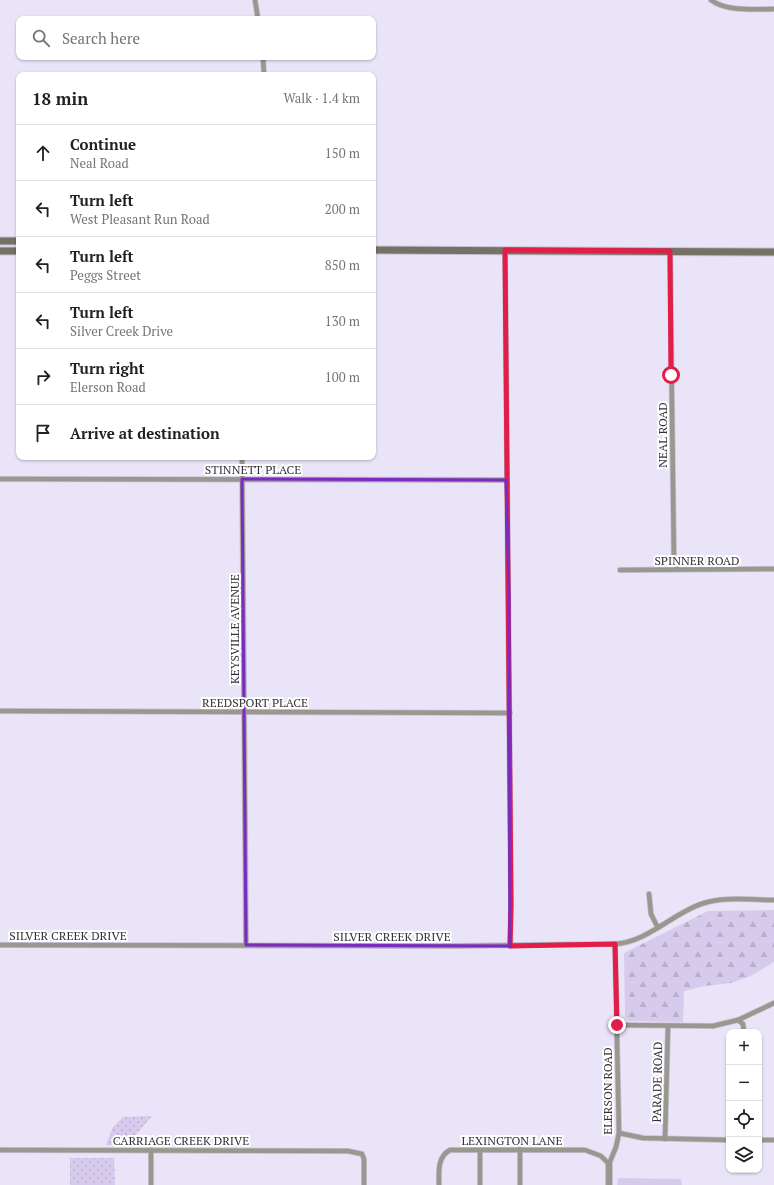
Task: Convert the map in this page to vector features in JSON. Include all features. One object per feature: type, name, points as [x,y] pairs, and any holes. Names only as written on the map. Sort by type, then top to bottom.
[{"type":"main road","points":[[0,241],[16,241]]},
{"type":"main road","points":[[376,250],[774,252]]},
{"type":"main road","points":[[0,251],[16,251]]},
{"type":"street","points":[[255,0],[258,16]]},
{"type":"street","points":[[712,0],[717,4],[742,8],[774,9]]},
{"type":"street","points":[[263,60],[264,72]]},
{"type":"street","points":[[505,250],[506,480],[509,570],[510,946]]},
{"type":"street","name":"NEAL ROAD","points":[[670,251],[672,506],[674,563],[678,569]]},
{"type":"street","name":"KEYSVILLE AVENUE","points":[[242,460],[246,945]]},
{"type":"street","name":"STINNETT PLACE","points":[[0,479],[506,480]]},
{"type":"street","name":"SPINNER ROAD","points":[[620,570],[774,569]]},
{"type":"street","name":"REEDSPORT PLACE","points":[[0,711],[510,713]]},
{"type":"street","points":[[649,894],[651,914],[657,926]]},
{"type":"street","name":"SILVER CREEK DRIVE","points":[[0,945],[510,946],[615,944],[630,942],[700,904],[718,900],[774,900]]},
{"type":"street","name":"ELERSON ROAD","points":[[608,1164],[616,1147],[619,1134],[615,944]]},
{"type":"street","points":[[617,1025],[713,1026],[738,1020],[774,1003]]},
{"type":"street","points":[[738,1020],[743,1024],[744,1029]]},
{"type":"street","name":"PARADE ROAD","points":[[665,1139],[668,1026]]},
{"type":"street","points":[[619,1134],[643,1138],[726,1140]]},
{"type":"street","points":[[762,1140],[774,1140]]},
{"type":"street","points":[[520,1149],[520,1185]]},
{"type":"street","name":"CARRIAGE CREEK DRIVE","points":[[0,1150],[348,1151],[362,1154],[364,1159],[364,1185]]},
{"type":"street","points":[[151,1150],[151,1185]]},
{"type":"street","name":"LEXINGTON LANE","points":[[439,1185],[440,1163],[443,1154],[450,1150],[585,1150],[602,1156],[608,1164]]},
{"type":"street","points":[[480,1150],[480,1185]]},
{"type":"street","points":[[608,1164],[609,1185]]},
{"type":"highlighted area","points":[[242,479],[506,480],[509,593],[510,946],[246,945]]},
{"type":"green space","points":[[774,910],[774,962],[751,976],[731,983],[704,986],[684,991],[683,1022],[629,1021],[625,1017],[624,953],[708,911]]},
{"type":"green space","points":[[152,1116],[132,1139],[130,1145],[106,1145],[113,1127],[123,1117]]},
{"type":"green space","points":[[70,1158],[114,1158],[115,1185],[70,1185]]},
{"type":"green space","points":[[618,1178],[681,1179],[682,1185],[617,1185]]},
{"type":"route","points":[[617,1025],[615,944],[510,946],[509,570],[506,480],[505,250],[670,251],[671,375]]}]
